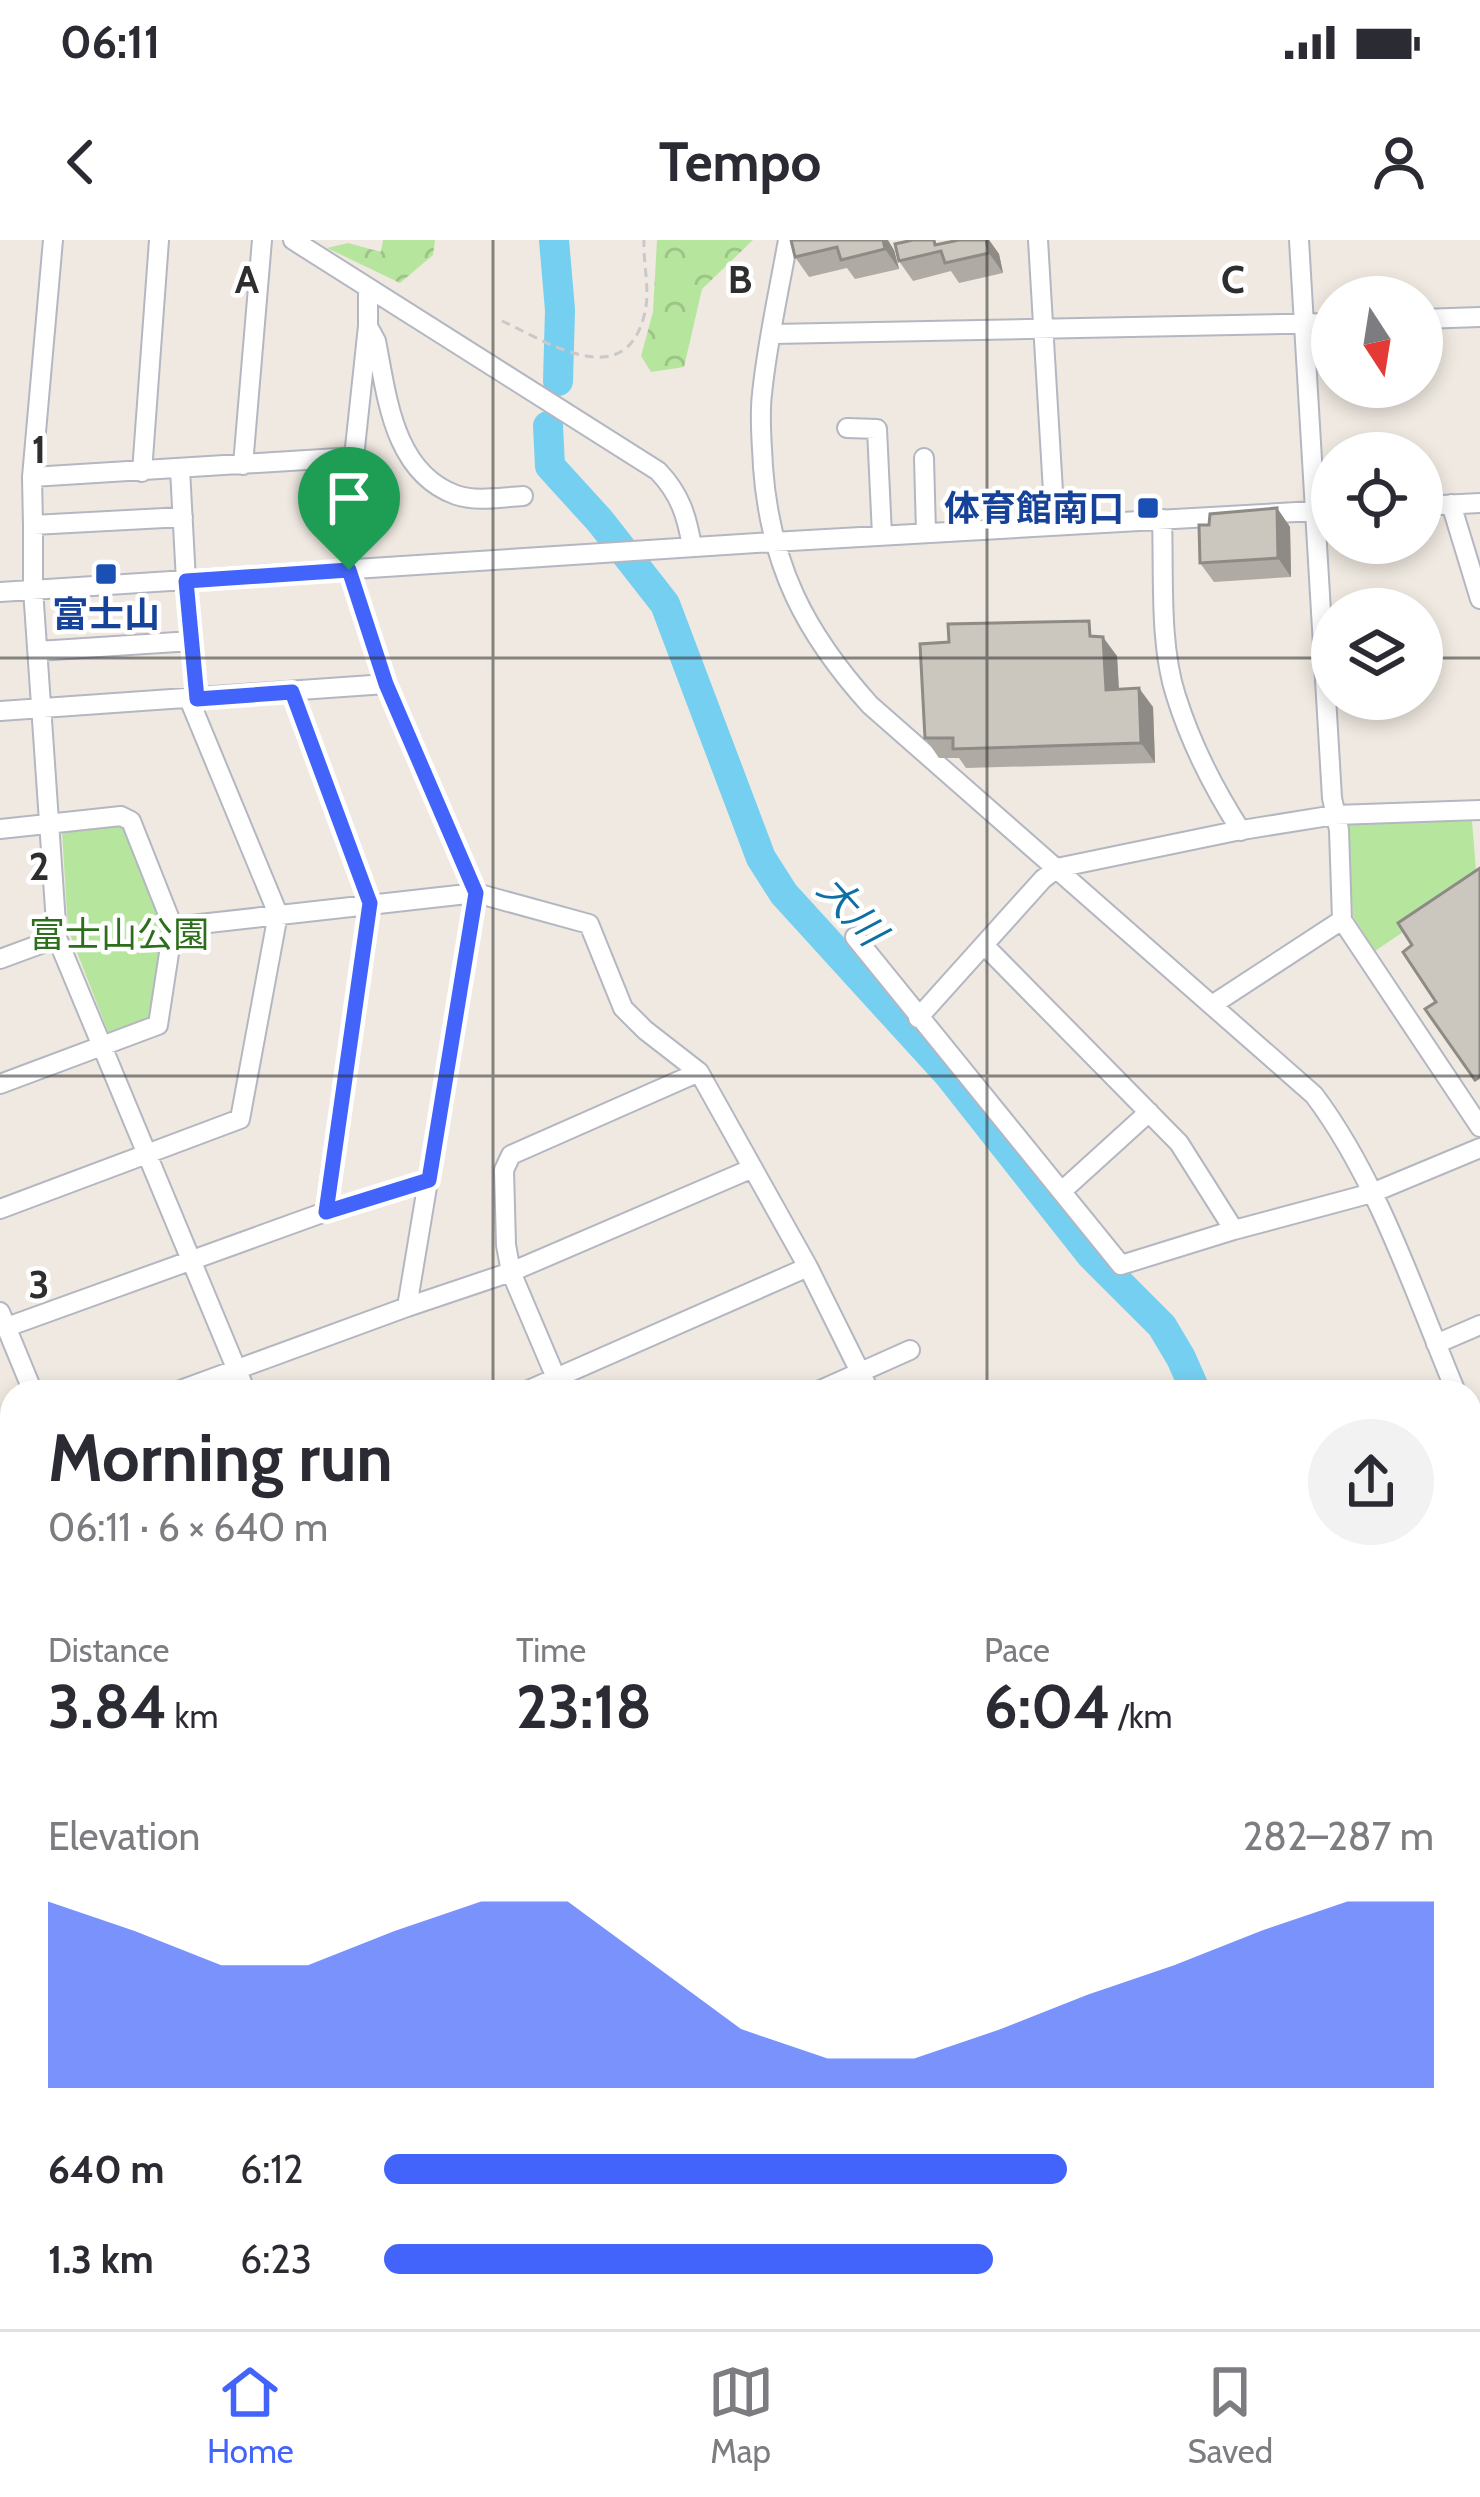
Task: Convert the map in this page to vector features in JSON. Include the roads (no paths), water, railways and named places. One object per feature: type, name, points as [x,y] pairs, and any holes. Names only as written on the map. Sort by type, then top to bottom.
[{"type":"street","points":[[53,240],[32,477],[33,589],[57,938],[240,1380]]},
{"type":"street","points":[[142,472],[159,240]]},
{"type":"street","points":[[243,465],[262,240]]},
{"type":"street","points":[[292,240],[658,471],[682,502],[692,547]]},
{"type":"street","points":[[788,240],[761,396],[761,437],[773,542],[815,637],[869,705],[1314,1095],[1351,1150],[1372,1193],[1451,1380]]},
{"type":"street","points":[[1038,240],[1055,526]]},
{"type":"street","points":[[1299,240],[1316,432]]},
{"type":"street","points":[[368,288],[349,570],[386,684],[476,893],[407,1307]]},
{"type":"street","points":[[1443,318],[1480,317]]},
{"type":"street","points":[[772,334],[1311,324]]},
{"type":"street","points":[[368,326],[376,341],[394,426],[417,466],[455,495],[478,499],[523,496]]},
{"type":"street","points":[[848,428],[877,429],[882,535]]},
{"type":"street","points":[[32,477],[354,457]]},
{"type":"street","points":[[924,458],[926,533]]},
{"type":"street","points":[[0,1209],[240,1120],[278,914],[193,699],[180,469]]},
{"type":"street","points":[[1443,505],[1480,503]]},
{"type":"street","points":[[1451,504],[1480,598]]},
{"type":"street","points":[[0,592],[1311,511]]},
{"type":"street","points":[[33,525],[183,517]]},
{"type":"street","points":[[1162,519],[1166,638],[1175,693],[1211,784],[1240,831]]},
{"type":"street","points":[[1326,564],[1342,920],[1480,1127]]},
{"type":"street","points":[[38,651],[192,641]]},
{"type":"street","points":[[0,711],[386,684]]},
{"type":"street","points":[[292,692],[370,903],[326,1212]]},
{"type":"street","points":[[918,1018],[1058,868],[1335,815],[1480,810]]},
{"type":"street","points":[[0,829],[121,816],[131,821],[173,927],[158,1025],[0,1084]]},
{"type":"street","points":[[173,927],[476,893],[589,924],[623,1008],[699,1072],[866,1380]]},
{"type":"street","points":[[1212,1005],[1342,920]]},
{"type":"street","points":[[855,937],[1121,1265],[1372,1193],[1480,1148]]},
{"type":"street","points":[[0,958],[57,938]]},
{"type":"street","points":[[986,946],[1179,1143],[1234,1230]]},
{"type":"street","points":[[557,1380],[511,1272],[504,1170],[511,1155],[699,1072]]},
{"type":"street","points":[[1062,1191],[1149,1112]]},
{"type":"street","points":[[207,1380],[511,1272],[754,1168]]},
{"type":"street","points":[[28,1380],[3,1319],[429,1180]]},
{"type":"street","points":[[570,1380],[808,1268]]},
{"type":"street","points":[[1436,1345],[1480,1325]]},
{"type":"street","points":[[844,1380],[910,1350]]},
{"type":"waterway","name":"大川","points":[[554,240],[560,310],[558,381]]},
{"type":"waterway","name":"大川","points":[[548,426],[550,466],[665,604],[761,858],[784,894],[949,1075],[1091,1255],[1162,1326],[1191,1380]]},
{"type":"place","name":"体育館南口","points":[[1148,508]]},
{"type":"place","name":"富士山","points":[[106,574]]},
{"type":"park label","name":"富士山公園","points":[[119,934]]}]
